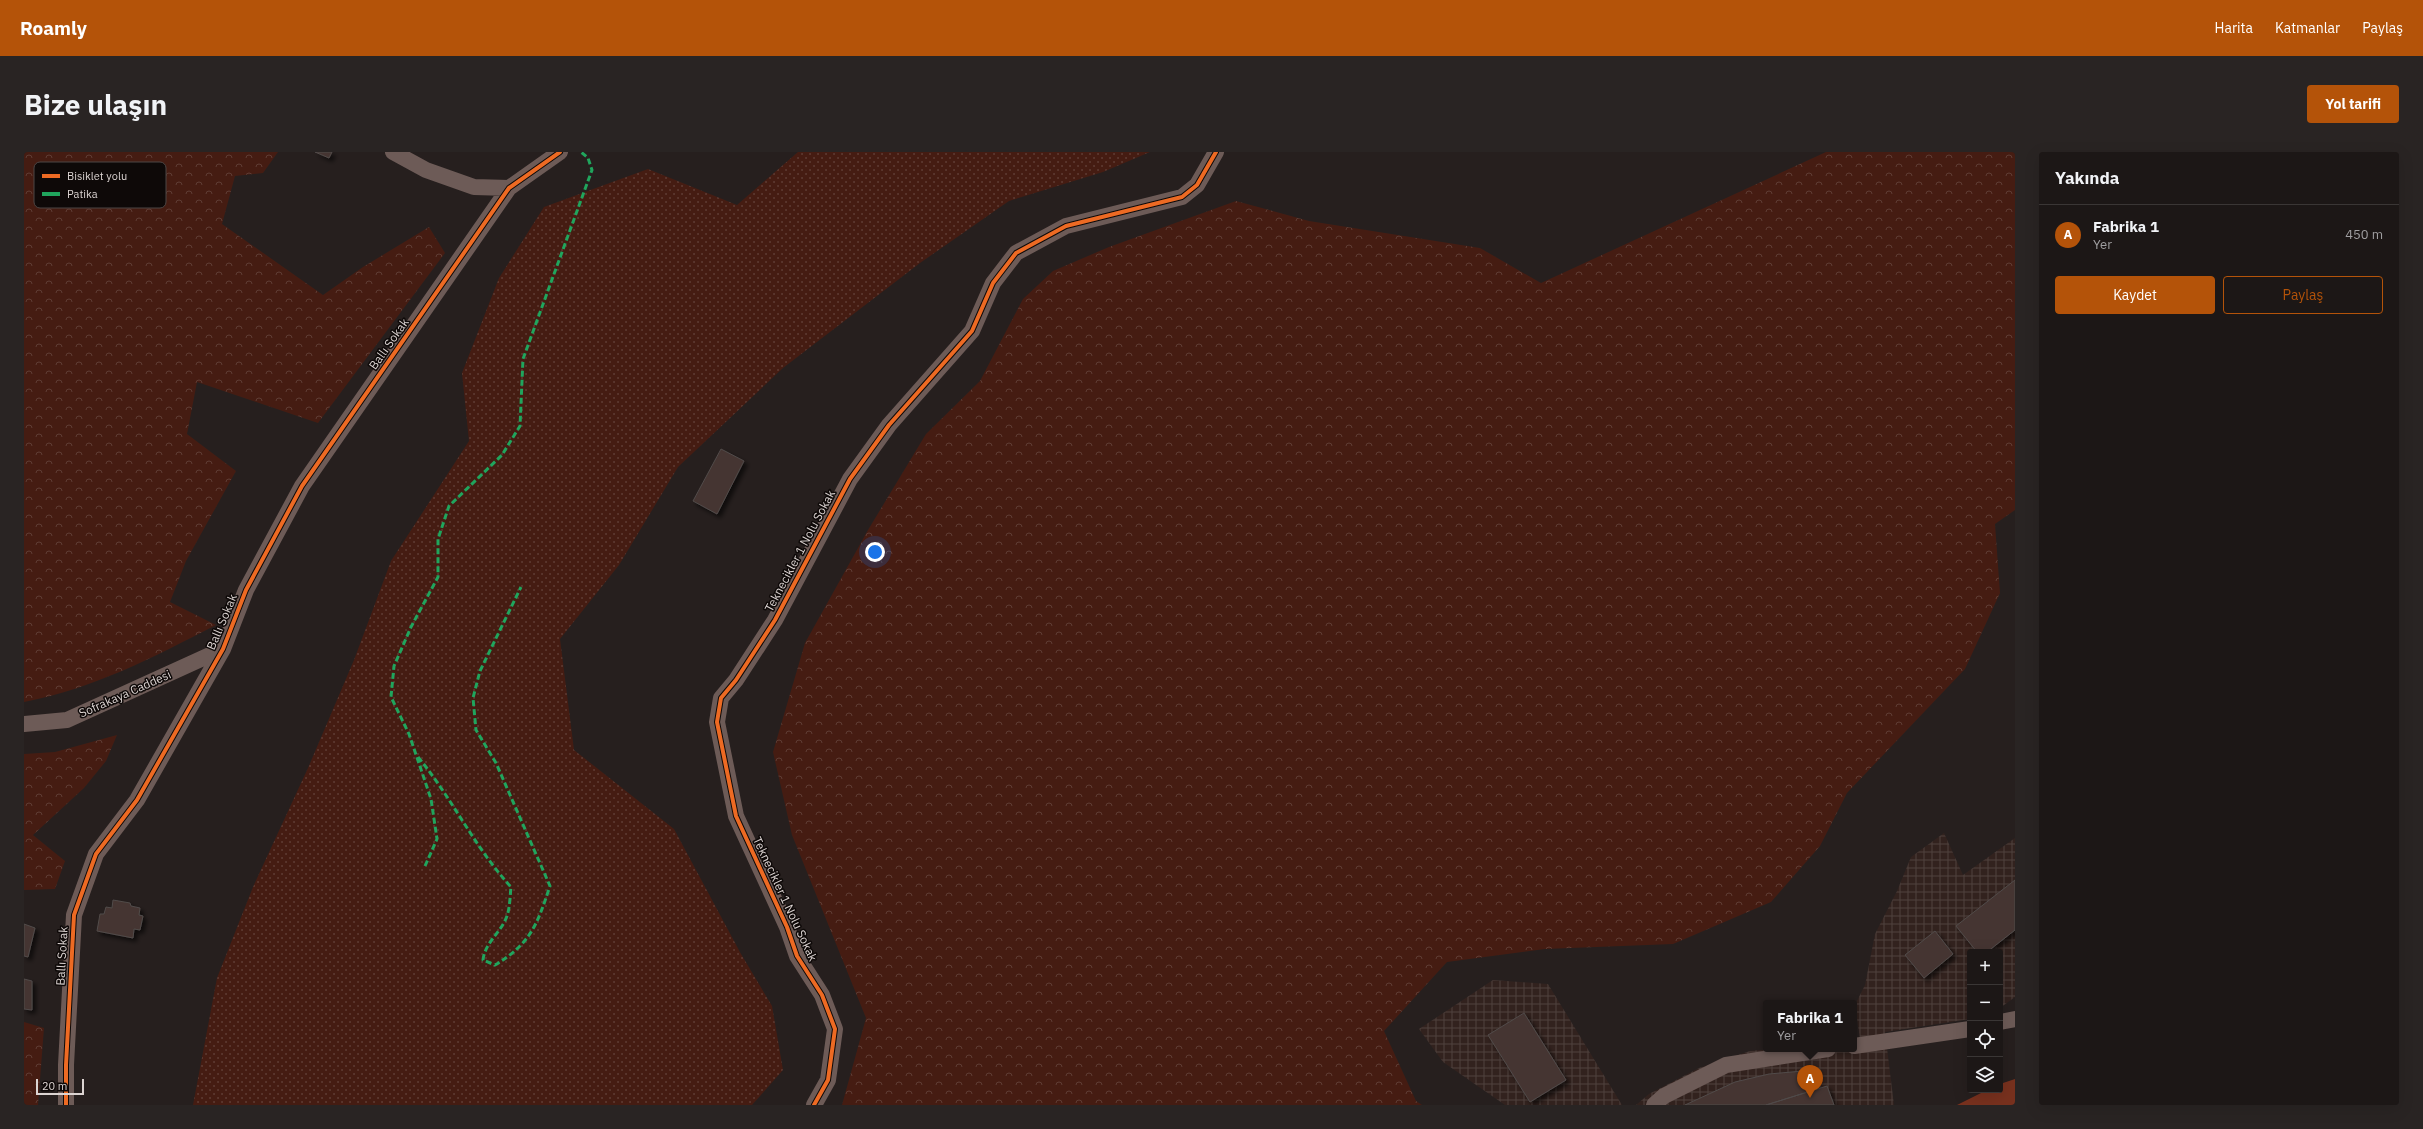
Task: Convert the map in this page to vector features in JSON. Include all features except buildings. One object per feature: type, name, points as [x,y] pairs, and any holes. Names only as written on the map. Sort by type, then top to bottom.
[{"type":"street","points":[[393,152],[426,170],[474,187],[509,188]]},
{"type":"street","name":"Ballı Sokak","points":[[66,1105],[66,1065],[74,915],[96,854],[137,800],[223,649],[246,590],[302,486],[509,188],[560,152]]},
{"type":"street","name":"Teknecikler 1 Nolu Sokak","points":[[814,1105],[828,1080],[835,1029],[822,995],[797,956],[788,927],[736,816],[716,722],[721,698],[736,680],[775,620],[850,479],[889,425],[972,331],[993,283],[1016,253],[1066,226],[1182,197],[1197,185],[1216,152]]},
{"type":"street","name":"Sofrakaya Caddesi","points":[[24,724],[67,720],[223,649]]},
{"type":"street","points":[[2003,1021],[2015,1019]]},
{"type":"street","points":[[1857,1046],[1967,1029]]},
{"type":"street","points":[[1654,1105],[1664,1096],[1726,1065],[1809,1052]]},
{"type":"shaded area","points":[[1944,833],[1963,875],[2015,838],[2015,997],[2003,1006],[2003,949],[1967,949],[1967,1019],[1885,1032],[1894,1105],[1636,1105],[1649,1094],[1699,1068],[1750,1051],[1763,1050],[1763,1052],[1857,1052],[1857,1044],[1860,1039],[1857,1019],[1857,1001],[1865,985],[1875,934],[1897,891],[1911,857]]},
{"type":"shaded area","points":[[1493,980],[1548,984],[1622,1105],[1505,1105],[1443,1062],[1419,1029]]},
{"type":"shaded area","points":[[2015,1079],[2015,1105],[1957,1105],[1981,1093],[2003,1093],[2003,1083]]},
{"type":"green space","points":[[24,152],[278,152],[263,173],[235,176],[222,224],[323,295],[363,267],[429,227],[445,253],[318,423],[197,382],[187,434],[236,471],[186,561],[170,602],[216,625],[123,671],[74,689],[24,702]]},
{"type":"green space","points":[[798,152],[1150,152],[1103,172],[1009,201],[920,263],[783,368],[678,467],[619,565],[560,639],[574,750],[674,829],[741,954],[772,1006],[783,1070],[752,1105],[193,1105],[217,978],[253,887],[308,768],[354,660],[391,561],[469,441],[462,373],[499,278],[544,207],[648,169],[737,205]]},
{"type":"green space","points":[[1826,152],[2015,152],[2015,510],[1995,524],[2000,593],[1965,669],[1847,793],[1820,846],[1771,902],[1673,944],[1545,949],[1447,962],[1384,1031],[1416,1101],[1422,1105],[842,1105],[866,1018],[792,835],[773,752],[805,643],[868,530],[926,434],[980,381],[1023,299],[1053,271],[1109,247],[1236,201],[1309,221],[1480,248],[1541,283]]},
{"type":"green space","points":[[117,735],[106,761],[84,788],[33,835],[65,861],[55,889],[24,890],[24,754],[55,752]]},
{"type":"green space","points":[[24,1022],[44,1028],[38,1105],[24,1105]]},
{"type":"marked path","points":[[425,866],[437,839],[431,799],[409,734],[391,697],[394,666],[411,627],[438,577],[438,539],[449,506],[502,455],[520,426],[523,359],[592,170],[588,158],[581,152]]},
{"type":"marked path","points":[[418,757],[442,789],[486,856],[511,887],[507,916],[484,954],[483,960],[495,965],[507,957],[525,941],[541,912],[550,886],[496,763],[476,730],[473,698],[480,671],[521,587]]},
{"type":"cycle path","points":[[66,1105],[66,1065],[74,915],[96,854],[137,800],[223,649],[246,590],[302,486],[509,188],[560,152]]},
{"type":"cycle path","points":[[814,1105],[828,1080],[835,1029],[822,995],[797,956],[787,927],[736,816],[717,722],[721,698],[736,680],[775,620],[850,479],[889,425],[972,331],[993,283],[1016,253],[1066,226],[1182,197],[1197,185],[1216,152]]},
{"type":"place","name":"Fabrika 1","points":[[1810,1098]]}]
